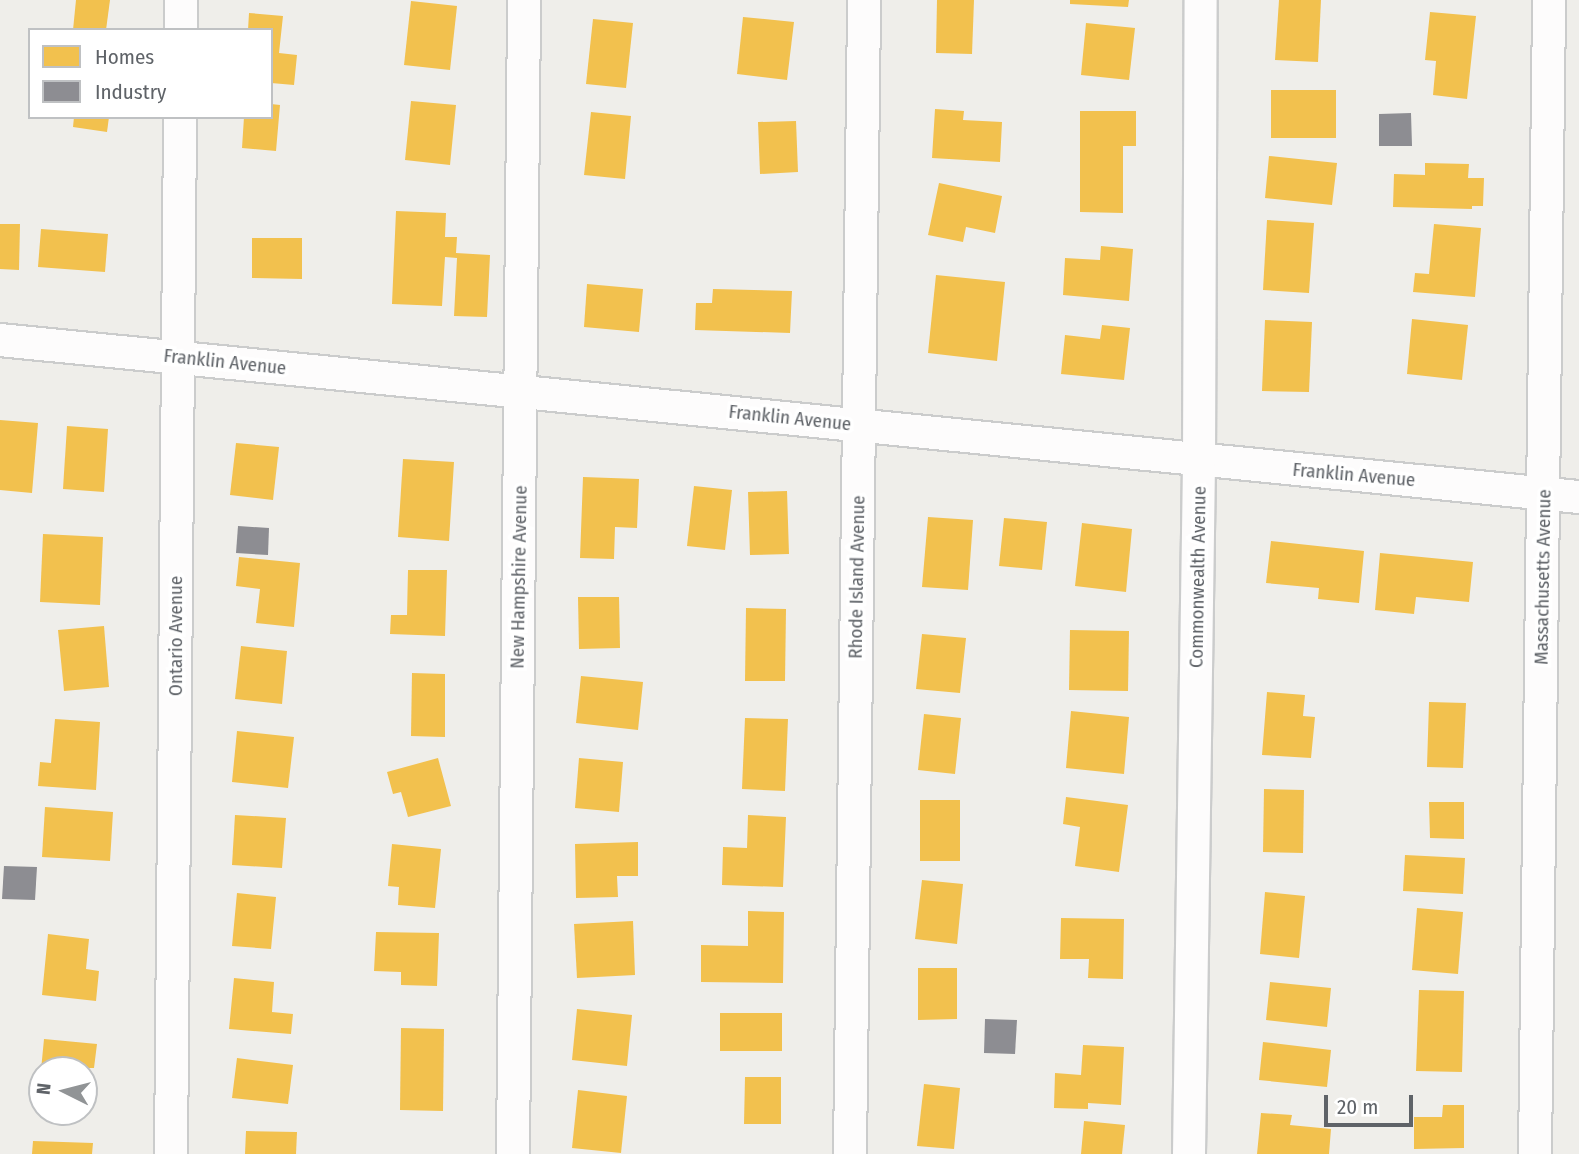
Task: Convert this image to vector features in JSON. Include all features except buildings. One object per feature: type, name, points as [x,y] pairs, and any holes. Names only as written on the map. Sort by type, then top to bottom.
[{"type":"street","points":[[181,0],[181,28]]},
{"type":"street","name":"New Hampshire Avenue","points":[[513,1154],[524,0]]},
{"type":"street","name":"Rhode Island Avenue","points":[[850,1154],[864,0]]},
{"type":"street","name":"Commonwealth Avenue","points":[[1189,1154],[1199,461],[1201,0]]},
{"type":"street","name":"Massachusetts Avenue","points":[[1535,1154],[1549,0]]},
{"type":"street","name":"Ontario Avenue","points":[[171,1154],[180,119]]},
{"type":"street","name":"Franklin Avenue","points":[[0,340],[1579,497]]}]
